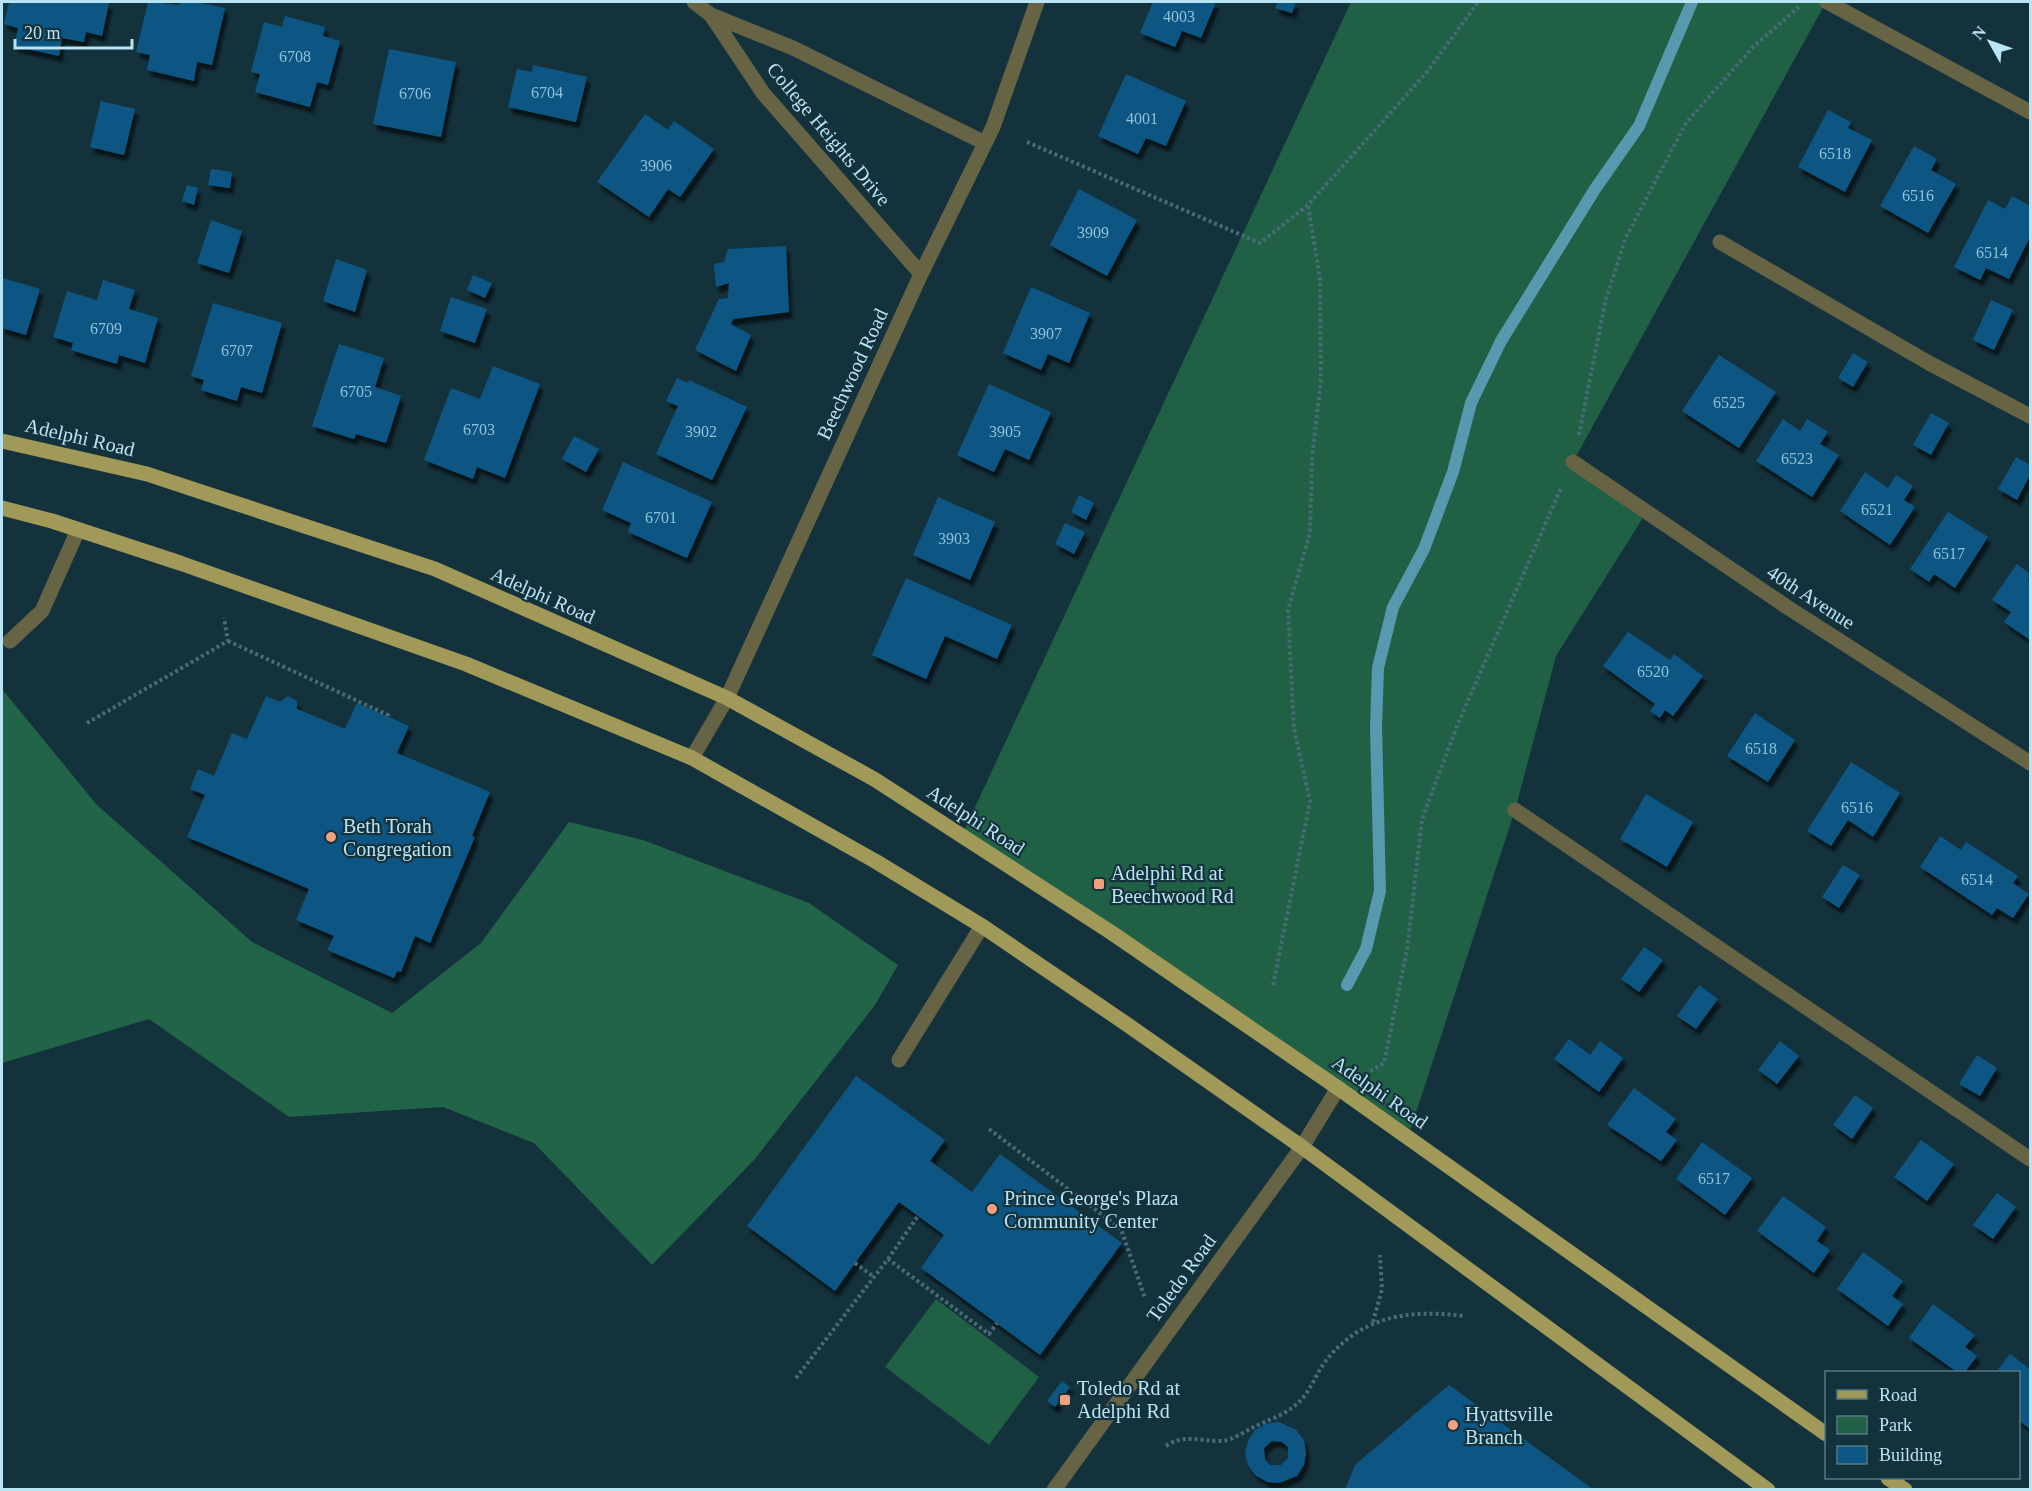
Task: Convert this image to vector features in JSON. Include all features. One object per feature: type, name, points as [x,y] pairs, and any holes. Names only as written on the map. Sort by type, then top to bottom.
[{"type":"main road","name":"Adelphi Road","points":[[2,441],[147,474],[435,569],[727,698],[884,785],[1112,933],[1338,1088],[1825,1433]]},
{"type":"main road","points":[[2,508],[78,530],[466,664],[692,758],[875,861],[982,926],[1302,1147],[1768,1490]]},
{"type":"main road","points":[[1889,1479],[1905,1490]]},
{"type":"street","name":"College Heights Drive","points":[[694,2],[711,15],[793,48],[985,143]]},
{"type":"street","name":"Beechwood Road","points":[[692,758],[727,698],[921,274],[985,143],[1037,2]]},
{"type":"street","points":[[1827,2],[2031,112]]},
{"type":"street","name":"College Heights Drive","points":[[711,15],[763,93],[921,274]]},
{"type":"street","points":[[1720,242],[1929,363],[2031,416]]},
{"type":"street","name":"40th Avenue","points":[[1572,462],[1786,607],[2031,763]]},
{"type":"street","points":[[10,641],[42,611],[78,530]]},
{"type":"street","points":[[1515,810],[2031,1159]]},
{"type":"street","points":[[899,1060],[982,926]]},
{"type":"street","name":"Toledo Road","points":[[1054,1490],[1302,1147],[1338,1088]]},
{"type":"path","points":[[1027,142],[1260,243],[1308,205],[1427,72],[1478,2]]},
{"type":"path","points":[[1338,1088],[1384,1063],[1407,950],[1422,819],[1457,726],[1572,462],[1605,303],[1625,239],[1686,123],[1753,47],[1805,2]]},
{"type":"path","points":[[1273,986],[1310,801],[1294,729],[1288,610],[1310,533],[1312,458],[1321,379],[1320,279],[1308,205]]},
{"type":"path","points":[[224,618],[228,641]]},
{"type":"path","points":[[228,641],[388,715],[387,717]]},
{"type":"path","points":[[87,723],[228,641]]},
{"type":"path","points":[[988,1129],[1121,1229],[1145,1298]]},
{"type":"path","points":[[796,1378],[888,1259],[918,1216]]},
{"type":"path","points":[[1373,1322],[1382,1289],[1380,1255]]},
{"type":"path","points":[[888,1259],[989,1334],[997,1323]]},
{"type":"path","points":[[855,1263],[874,1277]]},
{"type":"path","points":[[1166,1446],[1177,1438],[1226,1441],[1294,1407],[1309,1390],[1323,1364],[1340,1344],[1373,1322],[1405,1314],[1434,1313],[1464,1317]]},
{"type":"green space","points":[[1351,2],[1826,2],[1573,462],[1646,513],[1556,656],[1515,810],[1408,1137],[962,835]]},
{"type":"green space","points":[[2,689],[97,805],[252,942],[392,1013],[481,943],[569,822],[643,840],[809,903],[898,965],[875,1005],[754,1160],[652,1265],[534,1143],[443,1107],[289,1117],[149,1019],[2,1063]]},
{"type":"green space","points":[[936,1299],[1039,1377],[989,1445],[885,1367]]},
{"type":"building","points":[[9,2],[109,3],[102,36],[86,32],[84,42],[62,38],[59,56],[14,46],[18,28],[4,24]]},
{"type":"building","points":[[148,2],[179,5],[180,2],[195,2],[225,8],[212,65],[197,62],[194,81],[147,70],[150,55],[136,52]]},
{"type":"building","points":[[1153,2],[1216,2],[1201,38],[1182,31],[1175,47],[1140,33]]},
{"type":"building","points":[[1278,2],[1296,2],[1292,13],[1275,8]]},
{"type":"building","points":[[285,16],[325,27],[323,36],[340,41],[328,85],[317,82],[310,107],[255,92],[260,74],[251,72],[264,22],[282,27]]},
{"type":"building","points":[[389,49],[456,62],[441,137],[373,124]]},
{"type":"building","points":[[533,65],[587,77],[576,122],[508,107],[517,69],[532,72]]},
{"type":"building","points":[[1126,74],[1186,101],[1166,146],[1146,138],[1138,154],[1098,136]]},
{"type":"building","points":[[101,101],[135,109],[124,155],[90,147]]},
{"type":"building","points":[[1828,110],[1851,122],[1848,128],[1872,140],[1845,192],[1798,167]]},
{"type":"building","points":[[645,114],[668,130],[674,121],[714,149],[680,197],[668,189],[649,217],[597,182]]},
{"type":"building","points":[[1914,146],[1937,159],[1931,170],[1956,184],[1928,233],[1880,206]]},
{"type":"building","points":[[211,169],[232,172],[230,188],[208,185]]},
{"type":"building","points":[[187,185],[198,188],[194,205],[182,201]]},
{"type":"building","points":[[1079,189],[1137,220],[1107,276],[1050,245]]},
{"type":"building","points":[[2012,196],[2030,206],[2030,237],[2009,279],[1986,268],[1980,280],[1954,267],[1988,200],[2005,209]]},
{"type":"building","points":[[211,220],[242,231],[229,273],[197,263]]},
{"type":"building","points":[[786,246],[789,312],[733,319],[731,324],[751,335],[736,371],[695,350],[719,299],[728,298],[729,283],[716,287],[714,264],[724,262],[728,249]]},
{"type":"building","points":[[336,259],[367,270],[355,312],[323,301]]},
{"type":"building","points":[[473,275],[492,283],[485,298],[467,290]]},
{"type":"building","points":[[2,278],[40,289],[26,335],[2,328]]},
{"type":"building","points":[[103,280],[135,290],[129,309],[158,318],[145,363],[119,355],[117,364],[71,350],[73,343],[53,337],[67,291],[97,300]]},
{"type":"building","points":[[1031,287],[1090,313],[1069,363],[1048,354],[1041,370],[1003,353]]},
{"type":"building","points":[[451,297],[487,309],[475,343],[440,331]]},
{"type":"building","points":[[1991,300],[2013,310],[1994,350],[1973,340]]},
{"type":"building","points":[[213,303],[282,323],[262,393],[241,387],[237,401],[201,390],[204,380],[191,376]]},
{"type":"building","points":[[339,344],[384,358],[375,387],[401,396],[386,443],[356,434],[354,439],[312,426]]},
{"type":"building","points":[[1853,353],[1868,362],[1853,387],[1838,378]]},
{"type":"building","points":[[1719,355],[1776,392],[1739,448],[1682,411]]},
{"type":"building","points":[[493,366],[540,384],[505,478],[477,467],[473,479],[424,460],[451,388],[480,399]]},
{"type":"building","points":[[677,378],[688,383],[689,380],[747,407],[712,480],[656,454],[678,406],[666,401]]},
{"type":"building","points":[[989,384],[1051,412],[1029,460],[1005,449],[994,472],[957,455]]},
{"type":"building","points":[[1931,413],[1949,423],[1931,455],[1913,445]]},
{"type":"building","points":[[1783,419],[1800,431],[1807,419],[1828,432],[1820,444],[1839,455],[1812,497],[1756,461]]},
{"type":"building","points":[[574,436],[599,449],[586,472],[562,459]]},
{"type":"building","points":[[2016,457],[2030,465],[2030,475],[2017,500],[1998,489]]},
{"type":"building","points":[[623,462],[712,502],[687,558],[628,532],[631,523],[602,510]]},
{"type":"building","points":[[1865,472],[1888,488],[1896,475],[1913,486],[1904,500],[1915,507],[1890,545],[1840,511]]},
{"type":"building","points":[[1079,495],[1094,503],[1086,520],[1071,512]]},
{"type":"building","points":[[938,497],[995,522],[970,580],[913,555]]},
{"type":"building","points":[[1948,512],[1988,537],[1955,588],[1934,574],[1929,582],[1910,569]]},
{"type":"building","points":[[1065,523],[1085,532],[1074,554],[1055,544]]},
{"type":"building","points":[[2017,564],[2030,574],[2028,582],[2030,583],[2030,640],[2004,622],[2011,612],[1992,600]]},
{"type":"building","points":[[906,578],[1012,625],[997,659],[945,636],[926,679],[872,655]]},
{"type":"building","points":[[1628,632],[1670,660],[1674,654],[1703,676],[1673,716],[1665,710],[1660,718],[1650,711],[1655,704],[1603,666]]},
{"type":"building","name":"Beth Torah Congregation","points":[[266,696],[280,702],[288,696],[297,701],[297,709],[345,729],[357,703],[409,726],[397,753],[490,792],[472,836],[475,837],[430,943],[415,936],[401,972],[397,971],[394,978],[327,950],[334,936],[296,920],[309,889],[187,837],[205,795],[190,789],[198,769],[214,776],[232,733],[247,739]]},
{"type":"building","points":[[1755,713],[1795,740],[1768,782],[1727,756]]},
{"type":"building","points":[[1851,762],[1900,793],[1873,837],[1848,820],[1831,846],[1807,831]]},
{"type":"building","points":[[1646,794],[1693,822],[1667,867],[1620,839]]},
{"type":"building","points":[[1940,836],[1961,850],[1966,842],[2018,876],[2013,883],[2029,894],[2013,918],[1997,908],[1992,915],[1920,867]]},
{"type":"building","points":[[1843,865],[1860,875],[1839,908],[1822,897]]},
{"type":"building","points":[[1644,947],[1663,960],[1639,992],[1621,979]]},
{"type":"building","points":[[1699,985],[1718,999],[1696,1029],[1677,1016]]},
{"type":"building","points":[[1569,1039],[1590,1055],[1600,1041],[1623,1058],[1599,1092],[1554,1059]]},
{"type":"building","points":[[1780,1041],[1799,1056],[1777,1084],[1758,1070]]},
{"type":"building","points":[[1977,1055],[1997,1068],[1980,1096],[1959,1084]]},
{"type":"building","name":"Prince George's Plaza Community Center","points":[[856,1076],[945,1140],[930,1161],[972,1192],[1000,1154],[1122,1243],[1040,1355],[921,1268],[944,1235],[899,1202],[835,1291],[747,1226]]},
{"type":"building","points":[[1634,1088],[1676,1119],[1666,1132],[1677,1140],[1661,1161],[1607,1125]]},
{"type":"building","points":[[1855,1095],[1873,1108],[1852,1139],[1833,1125]]},
{"type":"building","points":[[1921,1140],[1954,1164],[1927,1201],[1894,1177]]},
{"type":"building","points":[[1702,1142],[1752,1178],[1725,1215],[1676,1179]]},
{"type":"building","points":[[1997,1193],[2016,1207],[1993,1239],[1973,1225]]},
{"type":"building","points":[[1783,1196],[1826,1227],[1817,1241],[1830,1250],[1814,1273],[1757,1231]]},
{"type":"building","points":[[1863,1252],[1903,1281],[1892,1296],[1903,1304],[1888,1326],[1837,1289]]},
{"type":"building","points":[[1933,1304],[1975,1335],[1965,1347],[1977,1356],[1966,1371],[1956,1371],[1909,1338]]},
{"type":"building","points":[[2010,1354],[2030,1369],[2030,1429],[2020,1422],[2020,1371],[1997,1371]]},
{"type":"building","points":[[1062,1381],[1070,1387],[1055,1407],[1047,1401]]},
{"type":"building","name":"Hyattsville Branch","points":[[1449,1385],[1594,1490],[1345,1490],[1355,1465]]},
{"type":"building","points":[[1279,1422],[1296,1430],[1304,1440],[1306,1453],[1304,1465],[1297,1476],[1279,1483],[1267,1482],[1255,1475],[1248,1465],[1245,1453],[1248,1441],[1255,1430],[1266,1424]],"holes":[[[1272,1441],[1282,1442],[1288,1447],[1288,1458],[1281,1465],[1270,1465],[1265,1459],[1264,1448]]]},
{"type":"waterway","points":[[1347,985],[1366,949],[1380,891],[1376,727],[1378,668],[1393,607],[1424,549],[1453,472],[1471,403],[1501,341],[1595,189],[1639,126],[1692,2]]},
{"type":"place","name":"Beth Torah Congregation","points":[[331,837]]},
{"type":"place","name":"Adelphi Rd at Beechwood Rd","points":[[1099,884]]},
{"type":"place","name":"Prince George's Plaza Community Center","points":[[992,1209]]},
{"type":"place","name":"Toledo Rd at Adelphi Rd","points":[[1065,1400]]},
{"type":"place","name":"Hyattsville Branch","points":[[1453,1425]]}]
